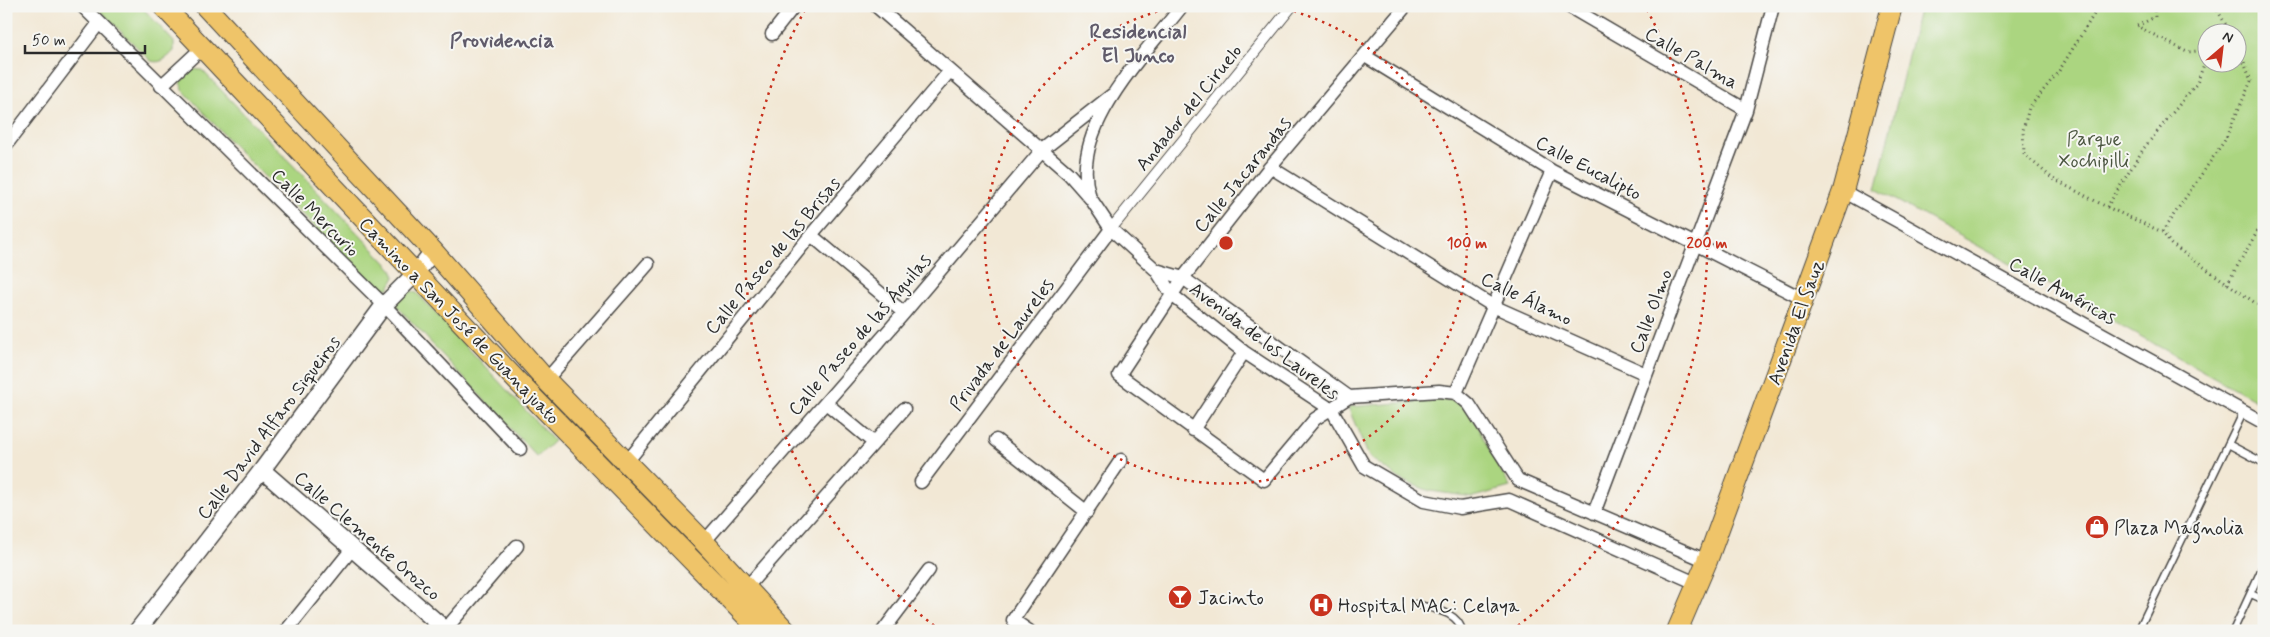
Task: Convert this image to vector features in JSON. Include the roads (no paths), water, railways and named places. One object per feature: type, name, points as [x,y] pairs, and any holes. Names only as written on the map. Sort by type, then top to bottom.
[{"type":"main road","name":"Camino a San José de Guanajuato","points":[[163,6],[415,274],[761,631]]},
{"type":"main road","name":"Camino a San José de Guanajuato","points":[[205,6],[433,251],[546,380],[704,542],[786,631]]},
{"type":"main road","name":"Avenida El Sauz","points":[[1677,631],[1707,562],[1843,191],[1892,6]]},
{"type":"street","name":"Calle Mercurio","points":[[82,6],[384,305],[520,449]]},
{"type":"street","points":[[772,34],[794,6]]},
{"type":"street","name":"Avenida de los Laureles","points":[[876,6],[949,72],[1069,174],[1091,199],[1110,230],[1156,270],[1172,295],[1244,352],[1332,410],[1364,466],[1424,501],[1460,508],[1508,500],[1698,584]]},
{"type":"street","points":[[1091,199],[1086,182],[1089,148],[1112,95],[1182,6]]},
{"type":"street","name":"Andador del Ciruelo","points":[[1110,230],[1292,6]]},
{"type":"street","name":"Calle Jacarandas","points":[[1193,430],[1119,375],[1183,278],[1270,167],[1406,6]]},
{"type":"street","name":"Calle Palma","points":[[1568,6],[1746,110]]},
{"type":"street","name":"Calle Olmo","points":[[1594,513],[1746,110],[1773,6]]},
{"type":"street","points":[[6,145],[99,23]]},
{"type":"street","points":[[161,86],[202,48]]},
{"type":"street","name":"Calle Eucalipto","points":[[1365,56],[1552,171],[1803,299]]},
{"type":"street","name":"Calle Paseo de las Brisas","points":[[626,463],[811,235],[949,72]]},
{"type":"street","name":"Calle Paseo de las Águilas","points":[[704,542],[904,313],[1042,150],[1112,95]]},
{"type":"street","name":"Calle Álamo","points":[[1270,167],[1493,306],[1646,374]]},
{"type":"street","points":[[1552,171],[1456,392],[1469,404],[1518,480],[1707,562]]},
{"type":"street","name":"Calle Américas","points":[[1843,191],[2264,422]]},
{"type":"street","name":"Privada de Laureles","points":[[921,482],[1110,230]]},
{"type":"street","points":[[811,235],[904,313]]},
{"type":"street","name":"Calle David Alfaro Siqueiros","points":[[137,631],[262,470],[384,305],[415,274],[433,251]]},
{"type":"street","points":[[546,380],[648,264]]},
{"type":"street","name":"Avenida de los Laureles","points":[[1156,270],[1183,278],[1349,398],[1439,391],[1456,392]]},
{"type":"street","points":[[1244,352],[1193,430],[1264,480],[1315,419],[1349,398]]},
{"type":"street","points":[[826,402],[874,444]]},
{"type":"street","points":[[746,588],[904,409]]},
{"type":"street","points":[[996,440],[1087,512]]},
{"type":"street","points":[[1029,631],[1013,620],[1121,460]]},
{"type":"street","name":"Calle Clemente Orozco","points":[[262,470],[446,630]]},
{"type":"street","points":[[446,630],[517,546]]},
{"type":"street","points":[[286,631],[352,548]]},
{"type":"street","points":[[883,631],[929,570]]},
{"type":"lane","points":[[2138,631],[2244,411]]},
{"type":"lane","points":[[2228,444],[2264,464]]},
{"type":"lane","points":[[2233,631],[2264,564]]},
{"type":"lane","points":[[2251,594],[2264,600]]},
{"type":"lane","points":[[1416,604],[1444,612],[1455,618],[1461,624],[1462,631]]},
{"type":"place","name":"Plaza Magnolia","points":[[2097,527]]},
{"type":"place","name":"Jacinto","points":[[1180,597]]},
{"type":"place","name":"Hospital MAC: Celaya","points":[[1321,605]]},
{"type":"district","name":"Providencia","points":[[502,40]]},
{"type":"district","name":"Residencial El Junco","points":[[1138,43]]},
{"type":"park label","name":"Parque Xochipilli","points":[[2094,149]]}]
